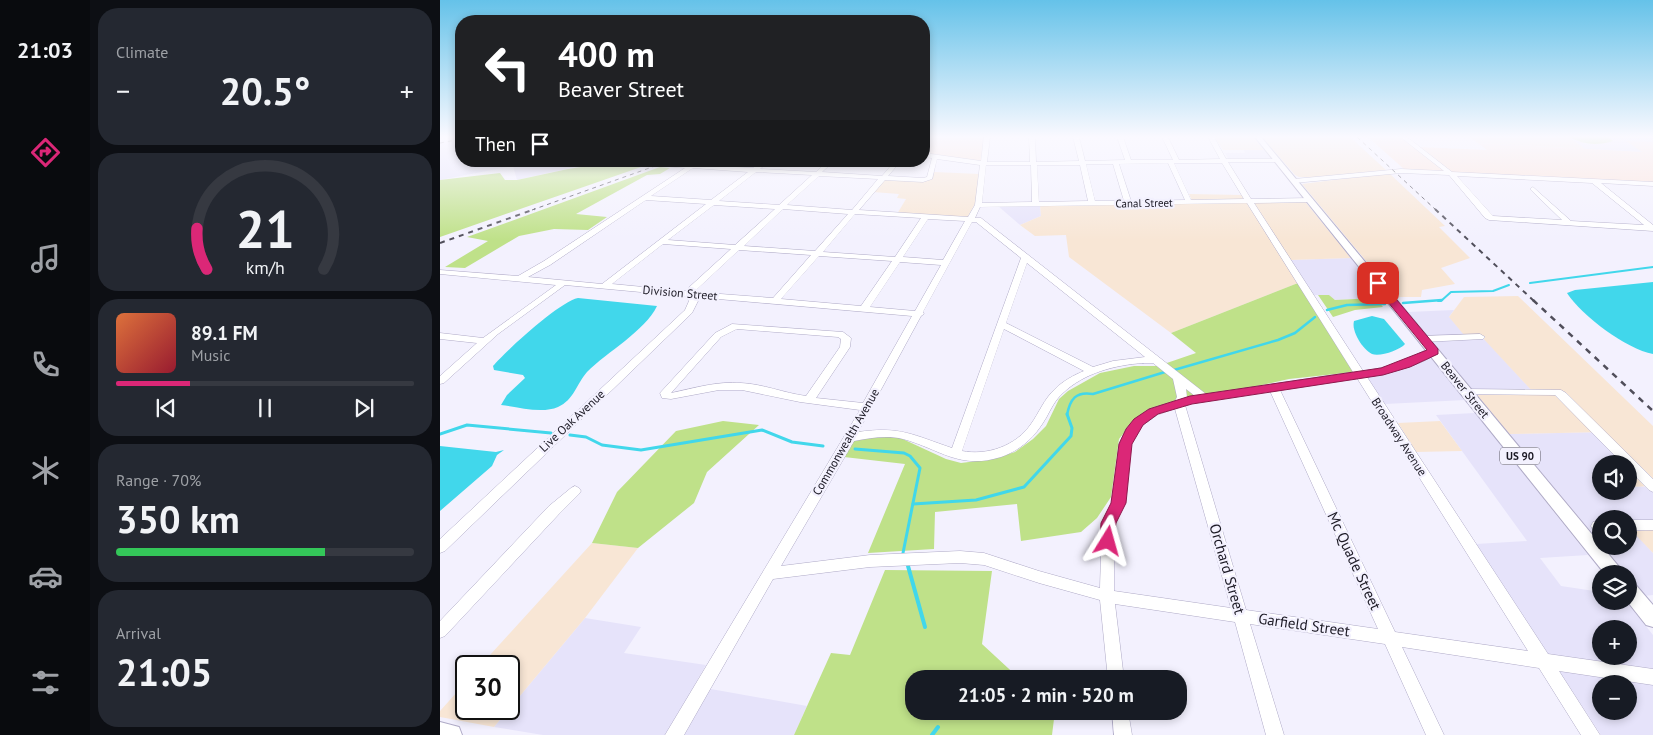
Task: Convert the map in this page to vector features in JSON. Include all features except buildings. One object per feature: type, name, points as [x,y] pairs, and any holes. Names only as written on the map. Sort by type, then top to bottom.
[{"type":"main road","name":"Beaver Street","points":[[1286,171],[1609,565]]},
{"type":"main road","points":[[1637,600],[1653,619]]},
{"type":"main road","points":[[440,733],[451,735]]},
{"type":"street","points":[[519,279],[547,263],[684,171]]},
{"type":"street","points":[[602,287],[752,171]]},
{"type":"street","points":[[775,171],[923,180],[930,178],[932,171]]},
{"type":"street","points":[[687,294],[821,171]]},
{"type":"street","points":[[775,301],[889,171]]},
{"type":"street","name":"Commonwealth Avenue","points":[[674,735],[850,437],[920,314],[978,205],[983,171]]},
{"type":"street","points":[[1034,171],[1036,204]]},
{"type":"street","points":[[1084,171],[1092,203]]},
{"type":"street","points":[[1118,171],[1128,203]]},
{"type":"street","points":[[1178,171],[1189,202]]},
{"type":"street","name":"Broadway Avenue","points":[[1232,171],[1591,735]]},
{"type":"street","points":[[1294,181],[1391,171]]},
{"type":"street","points":[[1402,171],[1653,184]]},
{"type":"street","points":[[1450,173],[1488,216],[1492,218],[1653,229]]},
{"type":"street","points":[[1594,181],[1653,229]]},
{"type":"street","points":[[1533,189],[1570,224]]},
{"type":"street","points":[[644,198],[978,220],[1204,398]]},
{"type":"street","name":"Canal Street","points":[[978,205],[1310,200]]},
{"type":"street","points":[[864,309],[926,217]]},
{"type":"street","points":[[661,242],[947,263]]},
{"type":"street","points":[[955,455],[1025,258]]},
{"type":"street","name":"Division Street","points":[[441,273],[920,314]]},
{"type":"street","points":[[440,381],[504,325],[562,284]]},
{"type":"street","name":"Live Oak Avenue","points":[[440,547],[689,311],[694,301],[687,294]]},
{"type":"street","points":[[1001,324],[1093,371]]},
{"type":"street","points":[[809,400],[845,347],[847,342],[844,336],[835,333],[740,325],[718,335],[667,390],[666,396],[735,386],[758,388],[809,400],[867,407]]},
{"type":"street","points":[[440,336],[486,340]]},
{"type":"street","points":[[1424,339],[1480,337]]},
{"type":"street","points":[[1115,670],[1107,596],[1108,523],[1119,503],[1124,450],[1130,432],[1144,417],[1179,403],[1204,398],[1360,375],[1406,364],[1434,351]]},
{"type":"street","points":[[850,437],[890,433],[903,435],[955,455],[978,457],[1015,445],[1034,429],[1050,401],[1059,391],[1093,371],[1131,359],[1157,360]]},
{"type":"street","name":"Orchard Street","points":[[1178,377],[1182,397],[1179,403],[1275,735]]},
{"type":"street","name":"Mc Quade Street","points":[[1272,387],[1435,735]]},
{"type":"street","points":[[1467,392],[1549,390],[1562,395],[1653,487]]},
{"type":"street","points":[[440,631],[554,510],[575,491]]},
{"type":"street","points":[[1637,525],[1653,524]]},
{"type":"street","name":"Garfield Street","points":[[769,574],[870,561],[960,557],[984,559],[1039,578],[1107,596],[1653,677]]},
{"type":"street","points":[[1121,720],[1123,735]]},
{"type":"shaded area","points":[[440,171],[485,171],[440,180]]},
{"type":"shaded area","points":[[515,171],[555,171],[517,180]]},
{"type":"shaded area","points":[[1292,171],[1374,171],[1321,177],[1299,177]]},
{"type":"shaded area","points":[[1428,171],[1653,171],[1653,184]]},
{"type":"shaded area","points":[[934,172],[980,174],[976,202],[967,218],[897,214],[906,199],[897,198],[899,194],[873,192],[885,179],[926,181],[931,179]]},
{"type":"shaded area","points":[[1389,173],[1445,226],[1439,227],[1470,258],[1441,268],[1455,284],[1422,290],[1421,297],[1396,297],[1302,184]]},
{"type":"shaded area","points":[[1189,194],[1243,195],[1298,283],[1171,333],[1069,257],[1066,235],[1035,236],[1020,225],[1041,216],[1040,205],[1193,203]]},
{"type":"shaded area","points":[[1303,199],[1351,258],[1290,260],[1252,200]]},
{"type":"shaded area","points":[[1040,205],[1041,216],[1020,225],[998,206]]},
{"type":"shaded area","points":[[1351,258],[1383,298],[1335,300],[1329,295],[1313,295],[1290,260]]},
{"type":"shaded area","points":[[1518,296],[1653,426],[1653,486],[1637,487],[1637,471],[1643,471],[1637,465],[1637,455],[1627,455],[1604,432],[1509,434],[1477,395],[1534,393],[1480,335],[1464,335],[1449,317],[1464,297]]},
{"type":"shaded area","points":[[1454,310],[1449,317],[1480,334],[1534,393],[1477,395],[1408,312]]},
{"type":"shaded area","points":[[1424,350],[1465,400],[1385,404],[1363,372],[1404,361]]},
{"type":"shaded area","points":[[1475,413],[1588,555],[1540,558],[1561,586],[1592,591],[1592,610],[1633,610],[1653,635],[1653,735],[1601,735],[1476,544],[1527,541],[1436,415]]},
{"type":"shaded area","points":[[1440,421],[1462,451],[1416,452],[1398,423]]},
{"type":"shaded area","points":[[1604,432],[1628,455],[1592,455],[1592,500],[1637,500],[1637,487],[1653,486],[1653,530],[1637,531],[1637,510],[1592,510],[1592,532],[1509,434]]},
{"type":"shaded area","points":[[1637,464],[1644,471],[1637,471]]},
{"type":"shaded area","points":[[1653,530],[1653,553],[1637,536],[1637,531]]},
{"type":"shaded area","points":[[1637,535],[1653,553],[1653,595],[1644,596],[1637,587],[1637,565],[1619,565],[1611,555],[1637,555]]},
{"type":"shaded area","points":[[592,543],[638,548],[585,618],[520,696],[520,655],[490,655]]},
{"type":"shaded area","points":[[585,618],[641,627],[624,653],[706,665],[694,686],[807,706],[794,735],[543,735],[494,727],[500,720],[520,720],[520,696]]},
{"type":"shaded area","points":[[455,694],[455,720],[440,717],[440,711]]},
{"type":"shaded area","points":[[456,720],[500,720],[494,727]]},
{"type":"green space","points":[[557,171],[629,171],[440,237],[440,180],[500,173],[505,180],[517,180]]},
{"type":"green space","points":[[648,171],[664,171],[660,174],[647,175],[576,214],[607,217],[588,230],[554,229],[519,236],[465,268],[445,267],[488,241],[467,237]]},
{"type":"green space","points":[[1298,283],[1354,372],[1289,379],[1153,409],[1136,418],[1119,439],[1111,497],[1097,518],[1081,532],[1021,541],[1017,504],[935,512],[934,549],[868,553],[905,464],[844,457],[859,431],[894,435],[946,459],[961,463],[993,459],[1015,452],[1033,439],[1046,426],[1059,399],[1068,391],[1100,373],[1134,366],[1158,366],[1196,353],[1171,333]]},
{"type":"green space","points":[[1318,295],[1329,295],[1335,300],[1375,298],[1383,307],[1355,310],[1333,317]]},
{"type":"green space","points":[[723,421],[759,425],[707,472],[694,503],[638,548],[592,543],[617,492],[676,431]]},
{"type":"green space","points":[[885,570],[992,571],[982,644],[1010,670],[905,670],[905,720],[1054,720],[1052,735],[794,735],[831,653],[850,655]]},
{"type":"water","points":[[1653,282],[1653,354],[1630,346],[1618,339],[1583,312],[1567,293],[1575,290]]},
{"type":"water","points":[[578,298],[657,306],[635,333],[587,372],[572,396],[563,404],[545,410],[501,405],[507,395],[525,378],[523,375],[494,370],[493,366],[546,317],[569,301]]},
{"type":"water","points":[[1372,316],[1384,319],[1405,344],[1399,349],[1385,354],[1372,354],[1365,349],[1358,340],[1354,330],[1354,321]]},
{"type":"water","points":[[440,446],[496,452],[504,450],[497,455],[492,466],[440,511]]},
{"type":"waterway","points":[[1530,283],[1653,267]]},
{"type":"waterway","points":[[1438,301],[1441,301],[1451,292],[1493,291],[1509,285]]},
{"type":"waterway","points":[[1403,303],[1442,300]]},
{"type":"waterway","points":[[1327,310],[1347,305],[1385,304]]},
{"type":"waterway","points":[[1174,370],[1278,340],[1295,333],[1315,317]]},
{"type":"waterway","points":[[1067,414],[1072,401],[1078,395],[1093,394],[1165,372]]},
{"type":"waterway","points":[[913,504],[976,500],[1024,487],[1071,436],[1072,428],[1067,414]]},
{"type":"waterway","points":[[440,434],[467,425],[551,433]]},
{"type":"waterway","points":[[570,435],[586,437],[602,445],[641,450],[762,430],[792,442],[823,446]]},
{"type":"waterway","points":[[855,449],[904,453],[910,456],[920,468],[903,553]]},
{"type":"waterway","points":[[908,566],[925,627]]},
{"type":"waterway","points":[[932,735],[938,727]]},
{"type":"railway","points":[[532,210],[640,171]]},
{"type":"railway","points":[[1394,171],[1436,210]]},
{"type":"railway","points":[[440,243],[535,209]]},
{"type":"railway","points":[[1435,209],[1534,301]]},
{"type":"railway","points":[[1533,300],[1653,411]]},
{"type":"route","points":[[1108,541],[1108,523],[1119,503],[1125,444],[1130,432],[1144,417],[1173,404],[1190,400],[1293,383],[1383,371],[1406,364],[1434,351],[1378,283]]}]
